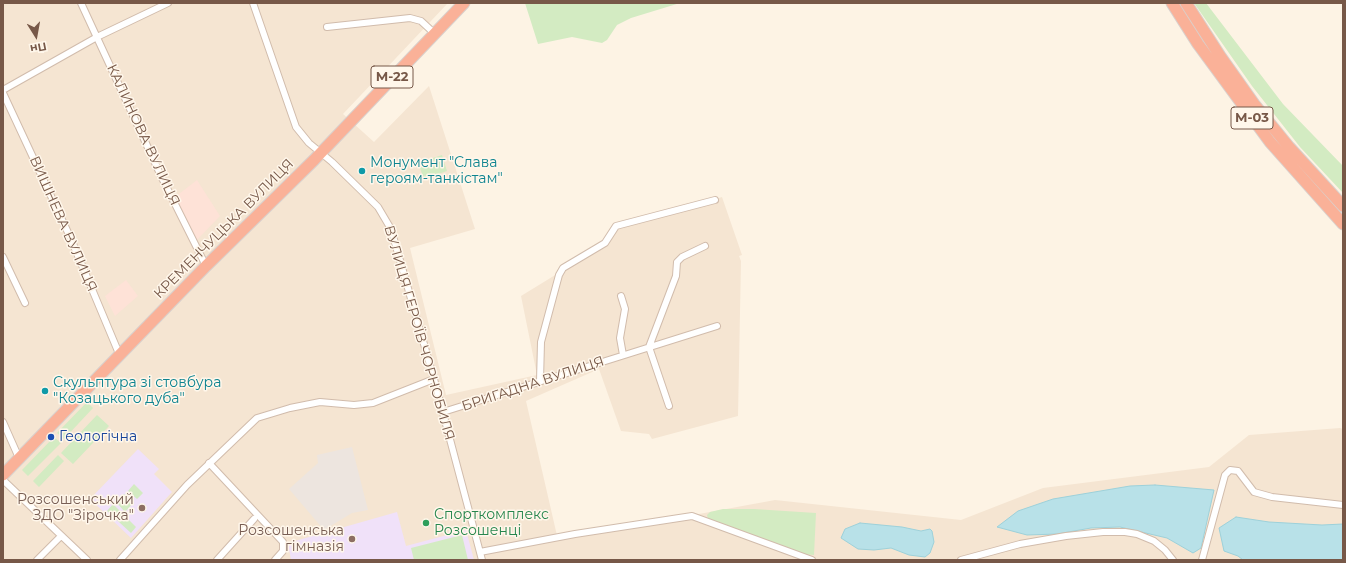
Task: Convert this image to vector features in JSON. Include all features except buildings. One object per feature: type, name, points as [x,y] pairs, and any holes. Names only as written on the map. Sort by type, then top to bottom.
[{"type":"highway","name":"КРЕМЕНЧУЦЬКА ВУЛИЦЯ","points":[[3,475],[206,266],[321,152],[464,3]]},
{"type":"highway","name":"М-03","points":[[1172,3],[1198,44],[1270,142],[1343,224]]},
{"type":"highway","name":"М-03","points":[[1186,3],[1220,56],[1254,104],[1288,147],[1343,206]]},
{"type":"street","name":"КАЛИНОВА ВУЛИЦЯ","points":[[81,3],[162,178],[206,266]]},
{"type":"street","points":[[3,90],[97,37],[168,3]]},
{"type":"street","name":"ВУЛИЦЯ ГЕРОЇВ ЧОРНОБИЛЯ","points":[[254,3],[296,127],[309,143],[321,152],[378,207],[388,222],[396,244],[443,412],[482,560]]},
{"type":"street","points":[[327,27],[410,18],[421,21],[434,33]]},
{"type":"street","name":"ВИШНЕВА ВУЛИЦЯ","points":[[3,93],[71,238],[120,356]]},
{"type":"street","points":[[540,381],[542,342],[559,275],[563,268],[605,243],[616,226],[715,200]]},
{"type":"street","points":[[669,406],[649,348],[676,276],[677,262],[682,257],[705,246]]},
{"type":"street","points":[[3,257],[25,303]]},
{"type":"street","name":"БРИГАДНА ВУЛИЦЯ","points":[[621,296],[625,309],[620,338],[624,355]]},
{"type":"street","name":"БРИГАДНА ВУЛИЦЯ","points":[[443,412],[717,326]]},
{"type":"street","points":[[120,560],[187,485],[249,424],[266,415],[320,402],[354,405],[373,403],[434,380]]},
{"type":"street","points":[[3,422],[19,458]]},
{"type":"street","points":[[209,463],[280,538],[284,546],[275,560]]},
{"type":"street","points":[[1202,560],[1225,475],[1230,470],[1238,470],[1254,492],[1272,498],[1343,505]]},
{"type":"street","points":[[3,480],[87,560]]},
{"type":"street","points":[[480,552],[575,534],[692,516],[812,560]]},
{"type":"street","points":[[217,560],[254,519]]},
{"type":"street","points":[[961,560],[1020,544],[1058,537],[1103,532],[1125,532],[1137,534],[1154,541],[1165,550],[1173,560]]},
{"type":"street","points":[[37,560],[61,536]]},
{"type":"shaded area","points":[[3,3],[448,3],[343,114],[374,142],[429,86],[475,229],[410,248],[446,395],[537,375],[521,296],[609,242],[618,228],[722,197],[742,255],[739,256],[741,261],[738,416],[652,439],[649,434],[621,431],[599,369],[526,401],[558,540],[775,500],[961,520],[1043,488],[1209,467],[1249,435],[1340,428],[1343,429],[1343,560],[3,560]]},
{"type":"shaded area","points":[[197,180],[220,216],[197,240],[175,197]]},
{"type":"shaded area","points":[[126,280],[138,296],[115,316],[105,296]]},
{"type":"shaded area","points":[[352,447],[368,510],[352,513],[324,530],[289,489],[318,463],[317,455]]},
{"type":"shaded area","points":[[138,449],[159,469],[154,474],[172,492],[131,538],[90,499]]},
{"type":"shaded area","name":"Розсошенська гімназія","points":[[397,512],[406,546],[466,530],[474,560],[291,560],[288,543]]},
{"type":"green space","points":[[525,3],[680,3],[631,18],[617,25],[607,40],[602,43],[572,37],[538,44]]},
{"type":"green space","points":[[1194,3],[1206,3],[1283,104],[1343,166],[1343,193],[1300,147],[1252,86]]},
{"type":"green space","points":[[442,155],[447,171],[424,179],[418,163]]},
{"type":"green space","points":[[87,402],[93,408],[64,439],[57,433]]},
{"type":"green space","points":[[97,415],[109,426],[73,464],[61,453]]},
{"type":"green space","points":[[54,437],[61,443],[28,476],[22,470]]},
{"type":"green space","points":[[58,455],[64,461],[39,487],[33,481]]},
{"type":"green space","points":[[134,484],[143,493],[137,499],[128,491]]},
{"type":"green space","points":[[124,494],[133,503],[125,512],[116,502]]},
{"type":"green space","points":[[113,504],[136,527],[131,533],[107,511]]},
{"type":"green space","points":[[723,509],[754,509],[816,513],[814,555],[802,554],[708,519],[707,515],[710,512]]},
{"type":"green space","points":[[462,535],[468,560],[414,560],[411,548]]},
{"type":"water","points":[[1155,485],[1214,490],[1201,548],[1193,553],[1167,538],[1120,527],[1091,528],[1057,534],[1027,535],[997,527],[1018,511],[1053,499],[1130,486]]},
{"type":"water","points":[[1236,517],[1269,522],[1322,525],[1343,524],[1343,560],[1243,560],[1238,556],[1224,551],[1219,528]]},
{"type":"water","points":[[860,523],[902,527],[921,531],[930,529],[932,531],[934,542],[930,553],[925,557],[909,555],[891,548],[874,550],[858,549],[841,538],[845,529]]},
{"type":"place","name":"Монумент \"Слава героям-танкістам\"","points":[[362,171]]},
{"type":"place","name":"Скульптура зі стовбура \"Козацького дуба\"","points":[[45,391]]},
{"type":"place","name":"Геологічна","points":[[51,437]]},
{"type":"place","name":"Розсошенський ЗДО \"Зірочка\"","points":[[142,508]]},
{"type":"place","name":"Спорткомплекс Розсошенці","points":[[426,523]]},
{"type":"place","name":"Розсошенська гімназія","points":[[352,539]]}]
